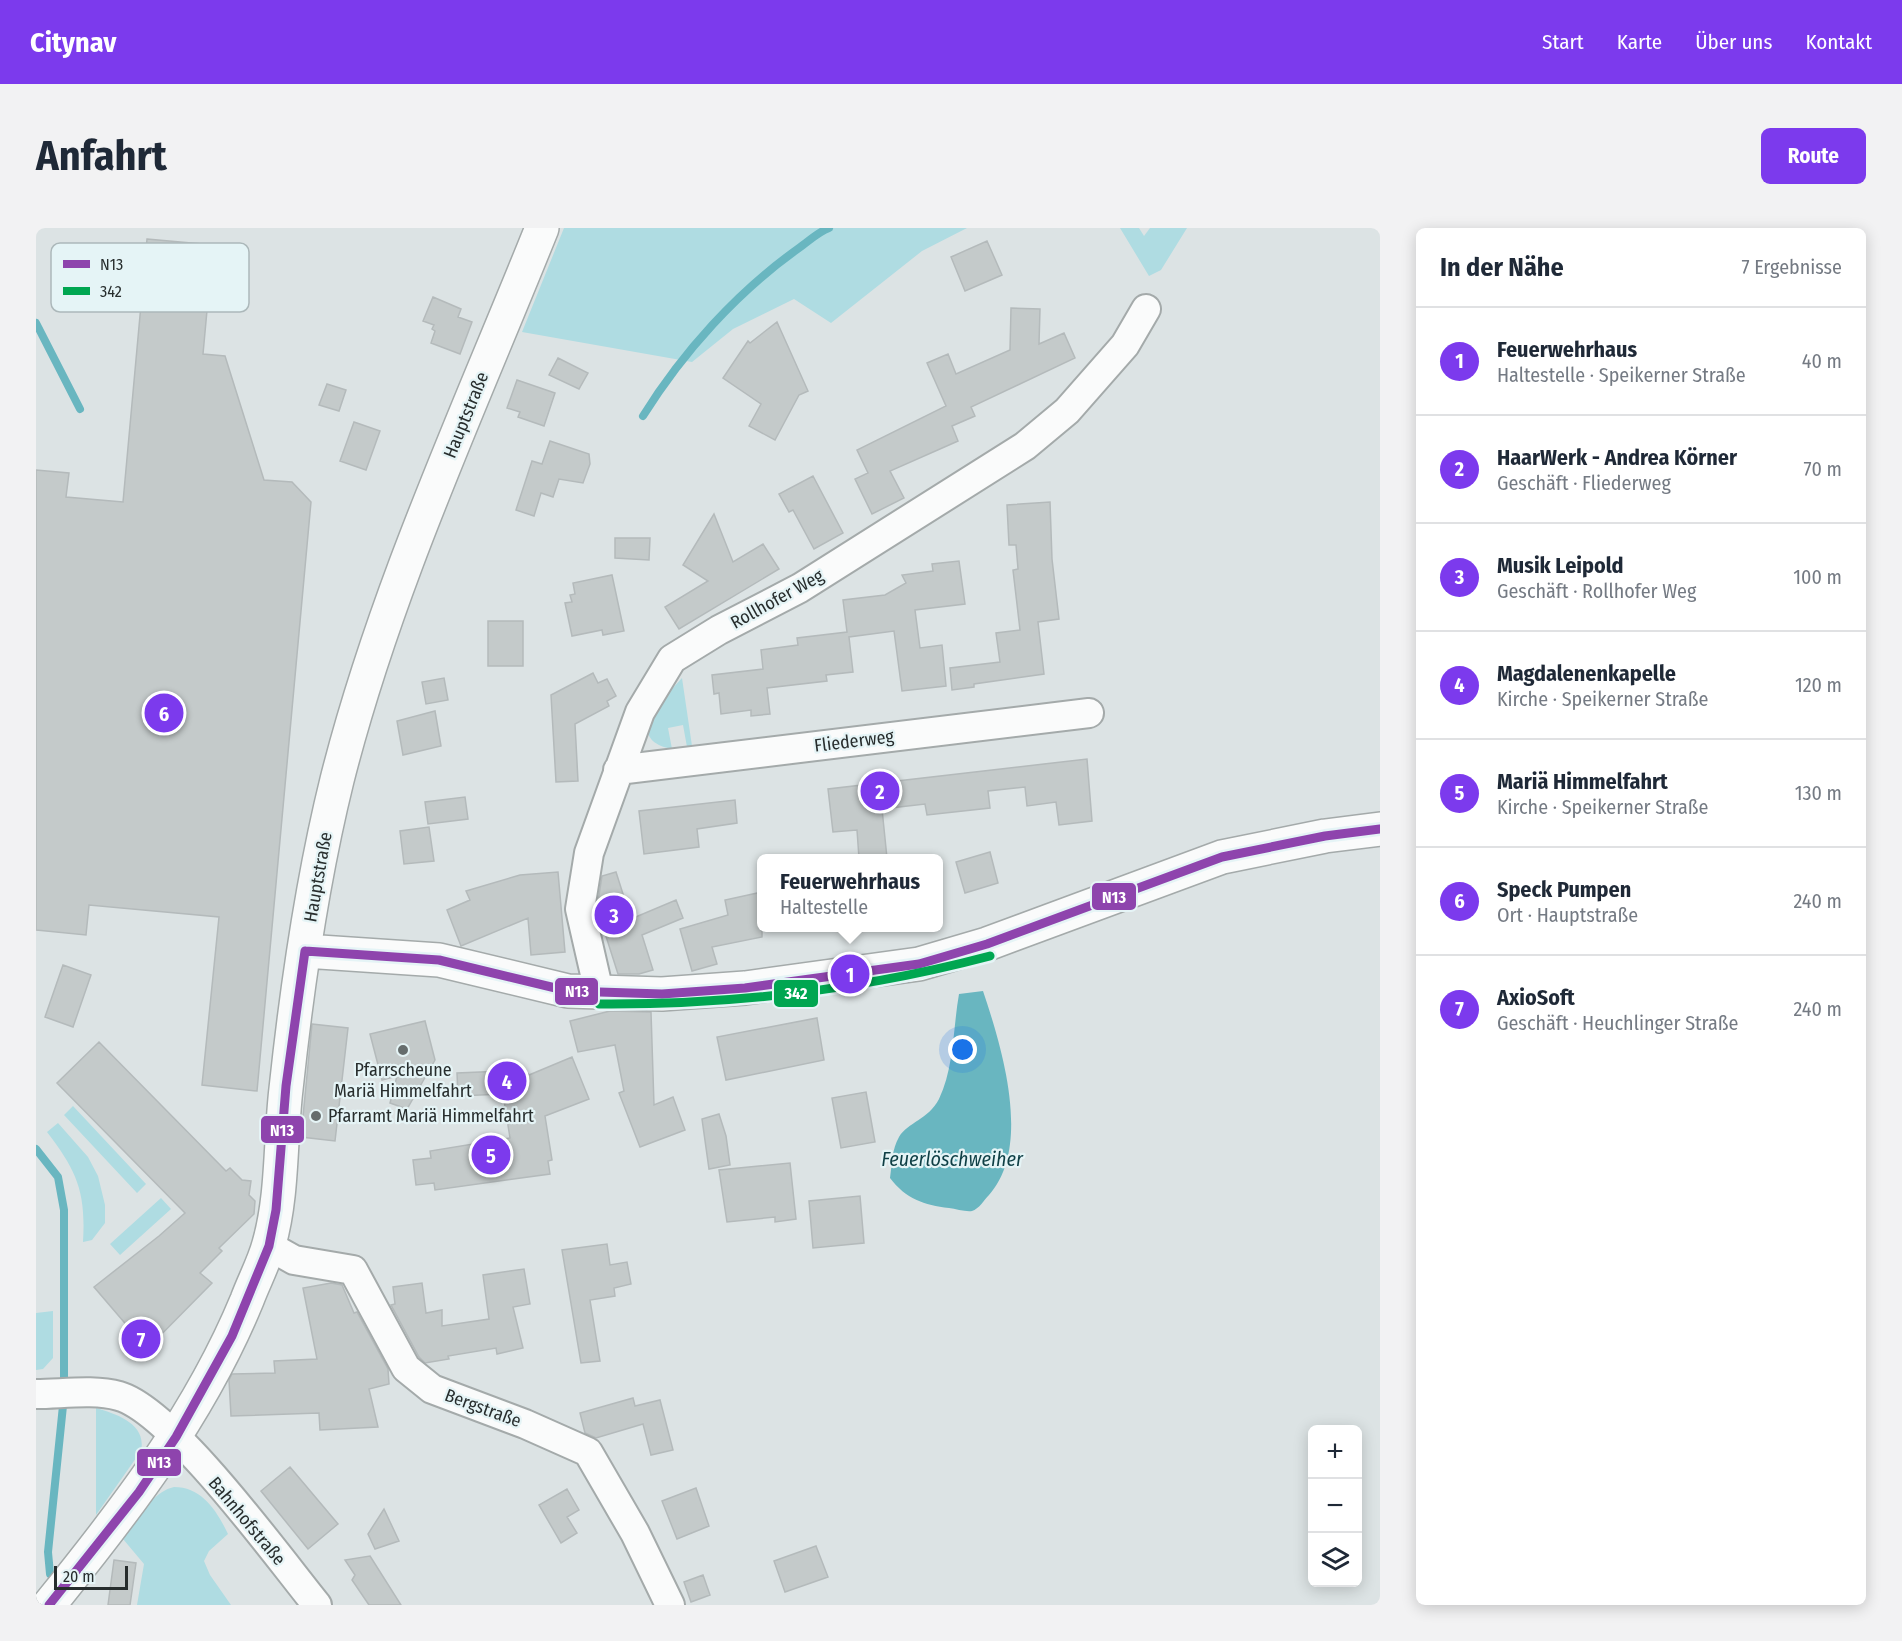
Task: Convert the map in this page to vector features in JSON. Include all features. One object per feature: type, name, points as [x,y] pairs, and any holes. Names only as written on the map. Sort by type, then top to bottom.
[{"type":"main road","name":"Hauptstraße","points":[[49,1605],[139,1492],[176,1437],[232,1336],[269,1246],[276,1210],[286,1086],[305,951],[320,855],[338,778],[379,634],[542,228]]},
{"type":"main road","points":[[305,951],[439,960],[568,991],[662,994],[746,988],[919,964],[987,944],[1222,857],[1325,836],[1380,829]]},
{"type":"street","name":"Rollhofer Weg","points":[[599,992],[580,909],[589,853],[640,712],[672,659],[719,630],[800,588],[1025,446],[1074,402],[1125,345],[1146,309]]},
{"type":"street","name":"Fliederweg","points":[[618,770],[1089,713]]},
{"type":"street","name":"Bergstraße","points":[[269,1246],[294,1260],[353,1270],[406,1368],[432,1389],[525,1424],[588,1452],[635,1533],[670,1605]]},
{"type":"street","name":"Bahnhofstraße","points":[[37,1394],[106,1394],[131,1401],[148,1411],[176,1437],[317,1605]]},
{"type":"shaded area","points":[[564,228],[967,228],[922,251],[831,323],[794,299],[733,329],[692,362],[522,332]]},
{"type":"shaded area","points":[[1120,228],[1139,228],[1144,236],[1150,228],[1187,228],[1161,270],[1149,276]]},
{"type":"shaded area","points":[[682,678],[692,746],[687,747],[683,725],[668,728],[672,749],[657,744],[650,736],[648,727],[657,707]]},
{"type":"shaded area","points":[[73,1106],[146,1184],[137,1193],[64,1115]]},
{"type":"shaded area","points":[[58,1123],[88,1157],[98,1176],[105,1205],[105,1223],[92,1240],[83,1242],[83,1209],[77,1183],[66,1159],[47,1132]]},
{"type":"shaded area","points":[[161,1198],[171,1209],[120,1255],[110,1244]]},
{"type":"shaded area","points":[[53,1311],[53,1358],[43,1369],[36,1370],[36,1313]]},
{"type":"shaded area","points":[[96,1408],[113,1413],[129,1422],[135,1427],[142,1442],[141,1451],[96,1515]]},
{"type":"shaded area","points":[[174,1487],[193,1491],[207,1502],[219,1517],[228,1534],[209,1551],[204,1561],[210,1575],[231,1605],[137,1605],[144,1564],[123,1539],[151,1501]]},
{"type":"water","name":"Feuerlöschweiher","points":[[983,991],[1004,1066],[1011,1123],[1009,1150],[1002,1174],[979,1206],[975,1210],[967,1211],[916,1200],[902,1191],[890,1178],[899,1137],[929,1112],[939,1099],[944,1087],[948,1074],[959,994]]},
{"type":"building","points":[[147,239],[191,243],[147,243]]},
{"type":"building","points":[[987,241],[1002,275],[965,291],[951,257]]},
{"type":"building","points":[[433,297],[461,309],[458,317],[472,322],[460,354],[431,343],[435,331],[432,329],[434,325],[423,321]]},
{"type":"building","points":[[1011,308],[1040,309],[1039,344],[1064,333],[1075,358],[971,407],[975,416],[952,426],[958,441],[890,471],[904,498],[872,514],[855,479],[868,473],[857,450],[946,406],[927,363],[948,354],[956,374],[1010,350]]},
{"type":"building","points":[[140,312],[207,312],[203,354],[225,356],[264,480],[292,482],[311,502],[257,1091],[202,1085],[219,917],[89,905],[86,935],[36,930],[36,470],[69,473],[66,497],[123,502]]},
{"type":"building","points":[[777,322],[808,391],[799,395],[775,440],[749,426],[761,404],[723,378],[748,341],[750,343]]},
{"type":"building","points":[[558,358],[588,373],[579,389],[549,375]]},
{"type":"building","points":[[517,380],[555,393],[544,426],[518,417],[520,412],[507,408]]},
{"type":"building","points":[[327,384],[346,390],[339,411],[319,405]]},
{"type":"building","points":[[354,422],[380,431],[366,470],[340,461]]},
{"type":"building","points":[[550,441],[589,454],[590,464],[583,483],[559,479],[553,497],[541,493],[534,516],[516,510],[532,461],[542,464]]},
{"type":"building","points":[[813,476],[843,533],[814,549],[793,510],[789,512],[779,494]]},
{"type":"building","points":[[1050,502],[1052,559],[1059,619],[1038,622],[1044,674],[974,684],[974,687],[952,690],[950,668],[1000,662],[996,633],[1020,630],[1013,570],[1018,569],[1016,545],[1009,545],[1007,505]]},
{"type":"building","points":[[714,514],[733,562],[763,544],[779,569],[679,629],[665,607],[708,581],[683,565]]},
{"type":"building","points":[[615,538],[650,538],[649,560],[615,558]]},
{"type":"building","points":[[959,561],[965,604],[915,610],[920,648],[942,645],[946,686],[902,691],[894,631],[849,637],[853,672],[826,675],[827,681],[767,688],[770,714],[751,716],[751,710],[721,714],[719,693],[714,694],[712,675],[763,669],[761,650],[798,645],[797,638],[847,632],[843,600],[885,595],[906,583],[902,575],[933,571],[932,564]]},
{"type":"building","points":[[612,575],[624,631],[603,635],[602,630],[572,636],[565,603],[572,602],[570,595],[575,594],[573,583]]},
{"type":"building","points":[[488,621],[523,621],[523,666],[488,666]]},
{"type":"building","points":[[593,673],[598,683],[607,679],[616,696],[607,701],[609,706],[575,724],[578,781],[556,782],[551,695]]},
{"type":"building","points":[[444,678],[448,700],[426,704],[422,682]]},
{"type":"building","points":[[435,711],[441,746],[403,755],[397,721]]},
{"type":"building","points":[[1087,759],[1092,821],[1059,825],[1056,802],[1027,806],[1025,787],[988,791],[990,808],[927,815],[925,804],[882,809],[887,854],[859,854],[857,830],[833,832],[828,789]]},
{"type":"building","points":[[465,797],[468,819],[428,824],[425,802]]},
{"type":"building","points":[[735,800],[737,823],[697,829],[699,847],[644,854],[639,811]]},
{"type":"building","points":[[429,827],[434,861],[404,864],[400,831]]},
{"type":"building","points":[[990,852],[998,883],[965,893],[956,862]]},
{"type":"building","points":[[558,872],[565,952],[531,955],[528,918],[461,946],[447,910],[470,900],[466,891],[520,875]]},
{"type":"building","points":[[616,872],[631,919],[676,900],[683,918],[642,935],[653,970],[639,974],[618,974],[597,908],[602,876]]},
{"type":"building","points":[[757,893],[757,932],[762,932],[762,937],[712,947],[717,964],[692,971],[680,929],[728,915],[725,900]]},
{"type":"building","points":[[63,965],[91,975],[73,1027],[45,1017]]},
{"type":"building","points":[[610,1011],[651,1012],[654,1105],[673,1097],[685,1130],[640,1147],[619,1093],[624,1091],[615,1045],[578,1052],[570,1021]]},
{"type":"building","points":[[817,1018],[824,1060],[726,1080],[717,1037]]},
{"type":"building","name":"Pfarrscheune Mariä Himmelfahrt","points":[[425,1021],[435,1060],[407,1109],[390,1103],[397,1076],[382,1080],[370,1034]]},
{"type":"building","points":[[312,1024],[348,1028],[335,1141],[301,1137]]},
{"type":"building","points":[[99,1042],[226,1171],[230,1168],[242,1180],[251,1181],[249,1195],[255,1201],[254,1214],[219,1248],[222,1251],[200,1273],[212,1283],[147,1349],[94,1287],[185,1213],[57,1083]]},
{"type":"building","points":[[572,1057],[589,1099],[545,1116],[552,1160],[548,1161],[550,1174],[435,1190],[434,1183],[416,1185],[413,1160],[431,1158],[430,1151],[510,1138],[503,1094],[458,1096],[457,1073],[525,1070],[529,1075]]},
{"type":"building","points":[[866,1092],[875,1142],[841,1148],[832,1098]]},
{"type":"building","points":[[719,1114],[726,1136],[730,1165],[709,1169],[702,1119]]},
{"type":"building","points":[[790,1163],[796,1219],[775,1222],[775,1217],[727,1222],[719,1170]]},
{"type":"building","points":[[860,1196],[864,1243],[813,1248],[809,1201]]},
{"type":"building","points":[[607,1244],[610,1265],[627,1262],[631,1284],[614,1288],[615,1296],[590,1300],[600,1361],[581,1363],[562,1250]]},
{"type":"building","points":[[524,1269],[530,1304],[513,1307],[523,1348],[497,1354],[496,1348],[448,1356],[449,1359],[425,1363],[419,1357],[391,1305],[395,1304],[393,1287],[422,1283],[426,1313],[442,1310],[442,1326],[489,1319],[483,1275]]},
{"type":"building","points":[[331,1283],[342,1285],[354,1313],[357,1312],[388,1369],[389,1384],[369,1389],[378,1427],[320,1430],[319,1413],[231,1416],[229,1380],[232,1374],[275,1373],[274,1361],[317,1359],[303,1288]]},
{"type":"building","points":[[633,1398],[635,1406],[660,1400],[673,1450],[651,1455],[643,1424],[596,1438],[585,1433],[580,1413]]},
{"type":"building","points":[[290,1467],[338,1524],[308,1549],[261,1491]]},
{"type":"building","points":[[696,1488],[709,1526],[677,1539],[662,1501]]},
{"type":"building","points":[[567,1489],[579,1510],[567,1517],[577,1533],[561,1543],[539,1505]]},
{"type":"building","points":[[384,1509],[399,1541],[375,1549],[368,1534]]},
{"type":"building","points":[[816,1546],[828,1577],[785,1592],[774,1561]]},
{"type":"building","points":[[370,1556],[401,1605],[369,1605],[352,1580],[355,1575],[345,1560]]},
{"type":"building","points":[[114,1560],[136,1563],[130,1605],[108,1605]]},
{"type":"building","points":[[703,1575],[710,1595],[691,1602],[684,1582]]},
{"type":"waterway","points":[[643,416],[676,369],[713,324],[776,265],[817,234],[829,228]]},
{"type":"waterway","points":[[36,323],[80,409]]},
{"type":"waterway","points":[[36,1149],[58,1177],[64,1210],[64,1396],[48,1552],[50,1574]]},
{"type":"transit line","name":"N13","points":[[305,951],[439,960],[568,991],[662,994],[745,988],[919,964],[987,944],[1222,857],[1325,836],[1380,829]]},
{"type":"transit line","name":"N13","points":[[49,1605],[139,1492],[176,1437],[232,1336],[269,1246],[276,1210],[286,1086],[305,951]]},
{"type":"transit line","name":"342","points":[[599,1004],[698,1002],[796,993],[893,978],[990,956]]},
{"type":"place","name":"Speck Pumpen","points":[[164,713]]},
{"type":"place","name":"HaarWerk - Andrea Körner","points":[[880,791]]},
{"type":"place","name":"Musik Leipold","points":[[614,915]]},
{"type":"place","name":"Feuerwehrhaus","points":[[850,974]]},
{"type":"place","name":"Pfarrscheune Mariä Himmelfahrt","points":[[403,1050]]},
{"type":"place","name":"Magdalenenkapelle","points":[[507,1081]]},
{"type":"place","name":"Pfarramt Mariä Himmelfahrt","points":[[316,1116]]},
{"type":"place","name":"Mariä Himmelfahrt","points":[[491,1155]]},
{"type":"place","name":"AxioSoft","points":[[141,1339]]}]
